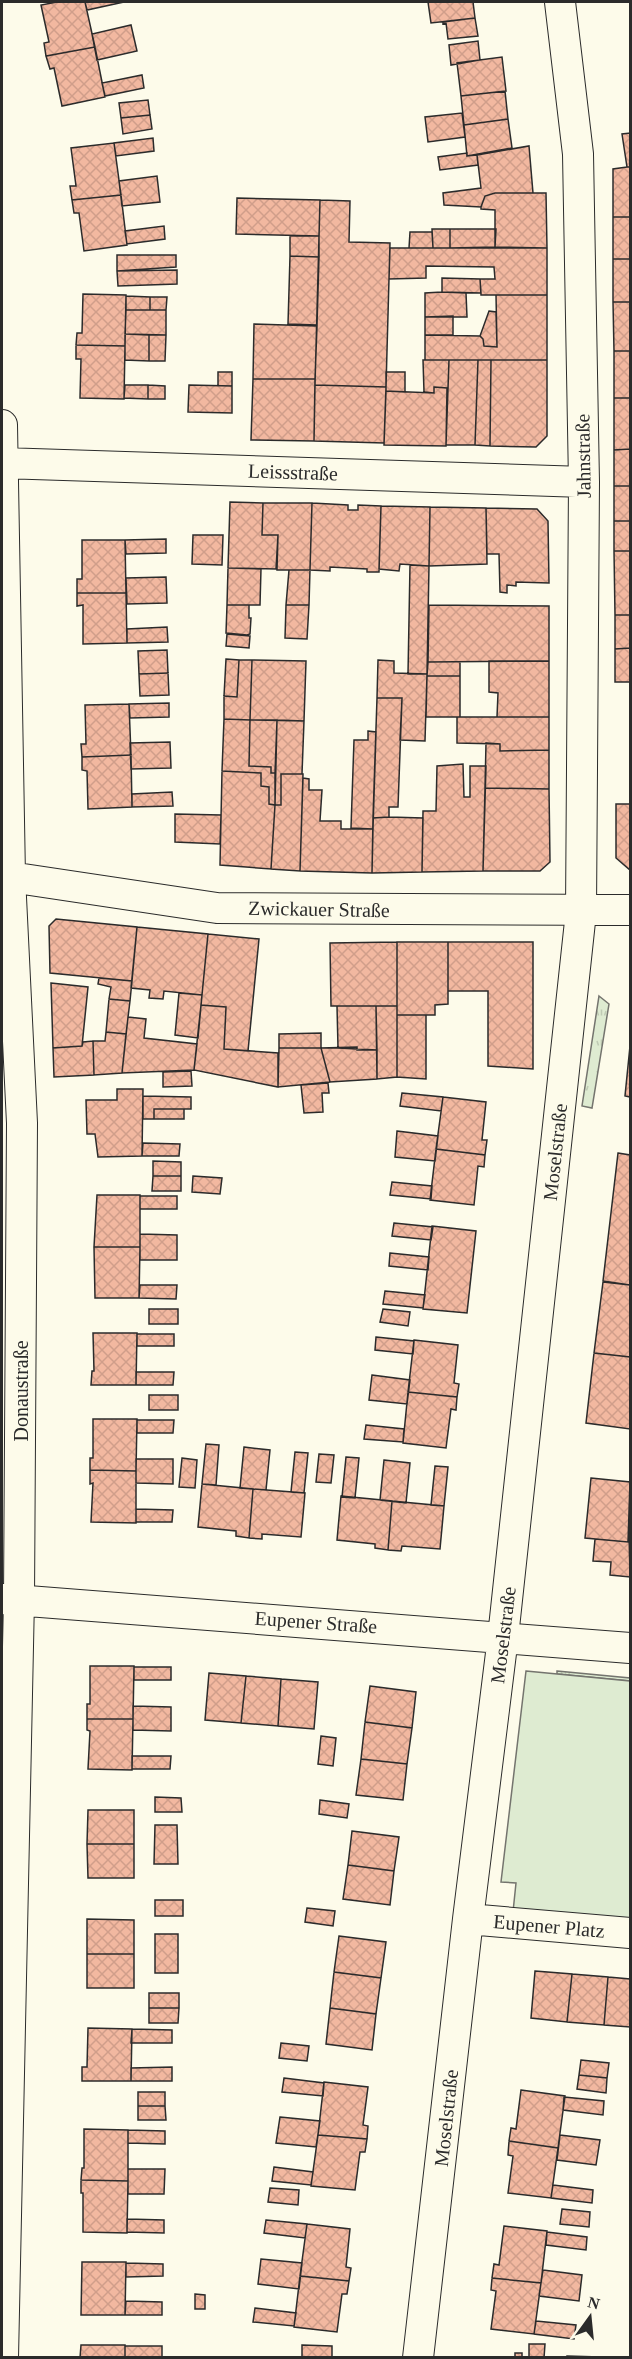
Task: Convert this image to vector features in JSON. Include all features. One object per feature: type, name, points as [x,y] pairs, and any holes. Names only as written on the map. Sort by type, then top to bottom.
[{"type":"street","name":"Jahnstraße","points":[[560,2],[578,154],[584,482],[581,912]]},
{"type":"street","name":"Donaustraße","points":[[2,425],[12,1123],[3,2358]]},
{"type":"street","name":"Leissstraße","points":[[2,463],[584,482]]},
{"type":"street","name":"Zwickauer Straße","points":[[10,878],[217,908],[581,912],[630,910]]},
{"type":"street","name":"Moselstraße","points":[[418,2358],[503,1637],[581,912]]},
{"type":"street","name":"Eupener Straße","points":[[10,1599],[630,1648]]},
{"type":"street","name":"Eupener Platz","points":[[468,1919],[630,1933]]},
{"type":"green space","points":[[599,996],[609,1004],[592,1108],[582,1106]]},
{"type":"green space","points":[[526,1671],[630,1681],[630,1921],[513,1912],[516,1883],[501,1882]]},
{"type":"green space","points":[[557,1671],[630,1678],[630,1681],[557,1674]]},
{"type":"building","points":[[57,2],[85,2],[95,47],[46,56],[44,43],[49,42],[41,5]]},
{"type":"building","points":[[85,2],[124,2],[87,10]]},
{"type":"building","points":[[428,2],[473,2],[475,18],[431,23]]},
{"type":"building","points":[[475,18],[478,36],[448,39],[446,23],[443,24],[443,22]]},
{"type":"building","points":[[131,25],[137,51],[97,60],[92,34]]},
{"type":"building","points":[[478,41],[480,60],[451,65],[449,45]]},
{"type":"building","points":[[95,47],[105,97],[62,106],[54,68],[50,69],[46,56]]},
{"type":"building","points":[[502,57],[506,91],[461,96],[457,63]]},
{"type":"building","points":[[142,75],[144,88],[105,96],[102,83]]},
{"type":"building","points":[[505,91],[508,119],[464,125],[461,96]]},
{"type":"building","points":[[148,100],[150,115],[121,118],[119,103]]},
{"type":"building","points":[[462,113],[465,137],[428,142],[425,117]]},
{"type":"building","points":[[150,115],[152,129],[123,134],[121,118]]},
{"type":"building","points":[[508,119],[512,148],[467,156],[464,125]]},
{"type":"building","points":[[630,133],[630,167],[627,167],[622,134]]},
{"type":"building","points":[[153,138],[154,151],[116,156],[114,143]]},
{"type":"building","points":[[114,143],[121,195],[72,200],[70,186],[76,186],[71,148]]},
{"type":"building","points":[[529,146],[533,193],[495,193],[485,196],[481,207],[444,205],[443,193],[481,188],[477,155]]},
{"type":"building","points":[[467,153],[467,156],[477,155],[478,165],[440,170],[438,157]]},
{"type":"building","points":[[630,167],[630,217],[613,217],[613,169]]},
{"type":"building","points":[[157,176],[160,202],[122,206],[119,181]]},
{"type":"building","points":[[495,193],[546,193],[547,248],[495,247],[495,210],[481,209],[481,207],[485,196]]},
{"type":"building","points":[[121,195],[127,245],[84,251],[79,213],[74,213],[72,200]]},
{"type":"building","points":[[237,198],[320,200],[319,236],[236,234]]},
{"type":"building","points":[[320,200],[350,201],[349,242],[390,243],[386,387],[315,385]]},
{"type":"building","points":[[613,217],[630,217],[630,259],[613,259]]},
{"type":"building","points":[[164,226],[165,239],[127,244],[125,231]]},
{"type":"building","points":[[432,229],[450,229],[450,248],[433,248]]},
{"type":"building","points":[[450,229],[496,229],[495,247],[450,248]]},
{"type":"building","points":[[410,232],[432,232],[433,248],[409,248]]},
{"type":"building","points":[[290,236],[319,236],[319,257],[290,256]]},
{"type":"building","points":[[390,248],[547,248],[547,295],[481,295],[480,279],[495,279],[494,267],[426,266],[426,278],[389,279]]},
{"type":"building","points":[[117,255],[176,255],[176,267],[117,271]]},
{"type":"building","points":[[290,256],[319,257],[317,325],[288,324]]},
{"type":"building","points":[[613,259],[630,259],[630,302],[613,302]]},
{"type":"building","points":[[177,270],[177,284],[118,286],[117,271]]},
{"type":"building","points":[[442,278],[480,279],[481,293],[442,292]]},
{"type":"building","points":[[425,293],[466,293],[467,317],[425,317]]},
{"type":"building","points":[[83,294],[126,295],[125,346],[76,345],[77,333],[82,333]]},
{"type":"building","points":[[496,295],[547,295],[547,360],[425,360],[425,335],[480,336],[484,346],[497,347]]},
{"type":"building","points":[[126,296],[150,297],[150,310],[126,310]]},
{"type":"building","points":[[150,297],[167,297],[166,310],[150,310]]},
{"type":"building","points":[[613,302],[630,302],[630,351],[614,351]]},
{"type":"building","points":[[126,310],[166,310],[166,335],[125,334]]},
{"type":"building","points":[[489,311],[496,312],[497,347],[484,346],[480,336]]},
{"type":"building","points":[[453,316],[453,335],[425,335],[425,317]]},
{"type":"building","points":[[254,324],[317,326],[315,379],[253,379]]},
{"type":"building","points":[[125,334],[149,335],[149,361],[125,360]]},
{"type":"building","points":[[149,335],[166,335],[165,361],[149,361]]},
{"type":"building","points":[[76,345],[125,346],[124,399],[80,398],[81,359],[76,359]]},
{"type":"building","points":[[614,351],[630,351],[630,398],[614,398]]},
{"type":"building","points":[[423,360],[449,360],[448,388],[434,387],[434,393],[424,392]]},
{"type":"building","points":[[449,360],[478,360],[475,445],[446,445]]},
{"type":"building","points":[[478,360],[491,360],[490,446],[475,445]]},
{"type":"building","points":[[491,360],[547,360],[547,436],[536,447],[490,446]]},
{"type":"building","points":[[218,372],[232,372],[232,386],[218,386]]},
{"type":"building","points":[[386,372],[405,372],[405,392],[386,391]]},
{"type":"building","points":[[253,379],[315,379],[314,441],[251,440]]},
{"type":"building","points":[[125,385],[148,385],[148,399],[124,398]]},
{"type":"building","points":[[148,385],[165,386],[165,399],[148,399]]},
{"type":"building","points":[[189,385],[232,386],[232,413],[188,412]]},
{"type":"building","points":[[315,385],[386,387],[384,443],[314,441]]},
{"type":"building","points":[[434,387],[447,388],[446,446],[384,445],[386,391],[434,393]]},
{"type":"building","points":[[614,398],[630,398],[630,449],[614,450]]},
{"type":"building","points":[[630,449],[630,486],[614,486],[614,450]]},
{"type":"building","points":[[614,486],[630,486],[630,521],[614,521]]},
{"type":"building","points":[[230,502],[263,503],[262,535],[278,535],[276,569],[228,568]]},
{"type":"building","points":[[263,503],[312,503],[310,570],[277,570],[278,535],[262,535]]},
{"type":"building","points":[[312,503],[348,505],[348,510],[358,510],[358,505],[381,506],[379,572],[330,567],[330,571],[310,570]]},
{"type":"building","points":[[381,506],[430,507],[429,566],[400,564],[399,571],[379,569]]},
{"type":"building","points":[[430,507],[486,508],[487,564],[429,566]]},
{"type":"building","points":[[486,508],[537,509],[548,521],[549,583],[516,582],[516,586],[507,585],[507,593],[500,592],[499,554],[487,554]]},
{"type":"building","points":[[614,521],[630,521],[630,551],[614,551]]},
{"type":"building","points":[[193,535],[223,535],[222,565],[192,564]]},
{"type":"building","points":[[166,539],[166,553],[126,554],[125,540]]},
{"type":"building","points":[[82,540],[125,540],[126,593],[77,593],[77,579],[82,579]]},
{"type":"building","points":[[614,551],[630,551],[630,615],[615,615]]},
{"type":"building","points":[[410,565],[429,566],[427,674],[408,674]]},
{"type":"building","points":[[228,568],[261,569],[260,605],[227,605]]},
{"type":"building","points":[[289,570],[310,570],[309,605],[286,605]]},
{"type":"building","points":[[166,577],[167,603],[127,604],[126,578]]},
{"type":"building","points":[[77,593],[126,593],[127,643],[83,644],[83,605],[77,606]]},
{"type":"building","points":[[227,605],[249,605],[250,634],[226,633]]},
{"type":"building","points":[[286,605],[309,605],[307,639],[285,638]]},
{"type":"building","points":[[429,605],[549,606],[549,661],[428,662]]},
{"type":"building","points":[[615,615],[630,615],[630,648],[615,649]]},
{"type":"building","points":[[167,627],[168,642],[127,643],[127,629]]},
{"type":"building","points":[[227,634],[250,636],[249,648],[226,646]]},
{"type":"building","points":[[630,648],[630,682],[615,682],[615,649]]},
{"type":"building","points":[[167,650],[168,673],[139,674],[138,651]]},
{"type":"building","points":[[226,659],[239,660],[237,697],[224,696]]},
{"type":"building","points":[[239,660],[252,660],[250,720],[224,719],[224,696],[237,697]]},
{"type":"building","points":[[252,660],[306,661],[304,721],[250,720]]},
{"type":"building","points":[[378,660],[394,661],[394,673],[427,674],[425,741],[400,740],[402,698],[377,698]]},
{"type":"building","points":[[489,661],[549,661],[549,717],[497,717],[498,693],[489,692]]},
{"type":"building","points":[[428,662],[460,662],[460,676],[427,676]]},
{"type":"building","points":[[168,673],[169,695],[140,696],[139,674]]},
{"type":"building","points":[[427,676],[460,676],[460,717],[426,717]]},
{"type":"building","points":[[377,698],[402,698],[398,807],[389,807],[389,817],[373,818]]},
{"type":"building","points":[[169,703],[169,717],[130,718],[129,704]]},
{"type":"building","points":[[129,704],[131,755],[82,757],[81,744],[86,744],[85,705]]},
{"type":"building","points":[[457,717],[549,717],[549,750],[500,751],[500,744],[457,743]]},
{"type":"building","points":[[224,719],[250,720],[249,766],[271,767],[271,773],[275,773],[275,805],[269,804],[269,787],[261,786],[261,773],[222,771]]},
{"type":"building","points":[[250,720],[277,720],[275,773],[271,773],[271,767],[249,766]]},
{"type":"building","points":[[277,720],[304,721],[302,774],[281,774],[281,805],[275,805]]},
{"type":"building","points":[[368,731],[376,732],[373,829],[351,828],[354,740],[368,740]]},
{"type":"building","points":[[170,742],[171,768],[131,769],[130,743]]},
{"type":"building","points":[[486,743],[500,744],[500,751],[549,750],[549,789],[485,788]]},
{"type":"building","points":[[131,755],[132,807],[88,809],[87,771],[82,770],[82,757]]},
{"type":"building","points":[[463,764],[464,797],[470,797],[470,766],[486,766],[483,871],[422,872],[423,811],[436,811],[437,766]]},
{"type":"building","points":[[222,771],[261,773],[261,786],[269,787],[269,804],[275,805],[271,869],[220,865]]},
{"type":"building","points":[[281,774],[303,774],[300,871],[271,869],[275,805],[281,805]]},
{"type":"building","points":[[303,778],[309,779],[309,790],[322,790],[320,821],[341,821],[341,829],[373,829],[372,873],[300,871]]},
{"type":"building","points":[[485,788],[549,789],[550,862],[540,871],[483,871]]},
{"type":"building","points":[[172,792],[173,806],[132,807],[132,794]]},
{"type":"building","points":[[616,804],[630,804],[630,870],[616,858]]},
{"type":"building","points":[[175,814],[221,815],[220,844],[175,842]]},
{"type":"building","points":[[373,818],[423,818],[422,872],[372,873]]},
{"type":"building","points":[[56,919],[137,927],[132,981],[50,973],[49,926]]},
{"type":"building","points":[[137,927],[208,934],[202,995],[164,991],[163,999],[149,998],[150,990],[131,988]]},
{"type":"building","points":[[208,934],[259,939],[248,1051],[224,1049],[226,1007],[201,1005]]},
{"type":"building","points":[[397,942],[397,1006],[331,1006],[330,943]]},
{"type":"building","points":[[397,942],[448,942],[448,1004],[435,1005],[435,1015],[397,1015]]},
{"type":"building","points":[[448,942],[533,942],[533,1069],[488,1066],[488,991],[448,991]]},
{"type":"building","points":[[99,978],[132,981],[130,1001],[109,999],[111,987],[98,984]]},
{"type":"building","points":[[51,983],[88,987],[82,1046],[53,1048]]},
{"type":"building","points":[[179,993],[202,995],[198,1038],[175,1035]]},
{"type":"building","points":[[109,999],[130,1001],[126,1034],[106,1032]]},
{"type":"building","points":[[201,1005],[226,1007],[224,1049],[278,1053],[278,1087],[194,1070]]},
{"type":"building","points":[[337,1006],[376,1006],[377,1050],[338,1048]]},
{"type":"building","points":[[376,1006],[397,1006],[397,1077],[377,1079]]},
{"type":"building","points":[[397,1015],[426,1015],[426,1079],[397,1077]]},
{"type":"building","points":[[128,1017],[146,1019],[144,1038],[197,1044],[194,1070],[122,1073]]},
{"type":"building","points":[[106,1032],[126,1034],[122,1073],[94,1075],[93,1041],[105,1041]]},
{"type":"building","points":[[321,1033],[321,1048],[279,1048],[279,1034]]},
{"type":"building","points":[[93,1041],[94,1075],[54,1077],[53,1048],[82,1046],[83,1042]]},
{"type":"building","points":[[630,1046],[630,1097],[625,1096]]},
{"type":"building","points":[[357,1047],[357,1050],[377,1050],[377,1079],[330,1082],[321,1048]]},
{"type":"building","points":[[279,1048],[321,1048],[330,1082],[278,1087]]},
{"type":"building","points":[[191,1071],[192,1086],[163,1087],[163,1072]]},
{"type":"building","points":[[328,1083],[329,1093],[322,1093],[323,1112],[304,1113],[301,1085]]},
{"type":"building","points":[[117,1089],[143,1089],[142,1156],[98,1157],[95,1134],[87,1134],[86,1100],[117,1100]]},
{"type":"building","points":[[402,1093],[443,1097],[441,1111],[400,1106]]},
{"type":"building","points":[[143,1096],[191,1097],[191,1109],[154,1109],[154,1119],[143,1119]]},
{"type":"building","points":[[443,1097],[486,1102],[482,1140],[487,1140],[485,1155],[436,1149]]},
{"type":"building","points":[[154,1109],[184,1109],[184,1119],[154,1119]]},
{"type":"building","points":[[397,1131],[438,1136],[435,1161],[395,1157]]},
{"type":"building","points":[[143,1143],[180,1144],[179,1156],[142,1156]]},
{"type":"building","points":[[436,1149],[485,1155],[484,1167],[478,1166],[474,1205],[430,1200]]},
{"type":"building","points":[[618,1153],[630,1155],[630,1285],[603,1281]]},
{"type":"building","points":[[153,1161],[181,1162],[181,1176],[153,1176]]},
{"type":"building","points":[[153,1176],[181,1176],[181,1191],[152,1191]]},
{"type":"building","points":[[193,1176],[222,1178],[220,1194],[192,1192]]},
{"type":"building","points":[[392,1182],[432,1186],[431,1199],[390,1195]]},
{"type":"building","points":[[97,1195],[140,1195],[140,1247],[94,1247]]},
{"type":"building","points":[[140,1196],[177,1196],[177,1209],[140,1209]]},
{"type":"building","points":[[394,1223],[433,1227],[431,1240],[392,1236]]},
{"type":"building","points":[[432,1226],[476,1231],[467,1313],[423,1309]]},
{"type":"building","points":[[140,1234],[177,1235],[177,1260],[140,1260]]},
{"type":"building","points":[[94,1247],[140,1247],[139,1298],[95,1298]]},
{"type":"building","points":[[390,1253],[429,1257],[428,1270],[389,1266]]},
{"type":"building","points":[[603,1282],[630,1285],[630,1357],[594,1353]]},
{"type":"building","points":[[140,1285],[177,1285],[176,1299],[139,1298]]},
{"type":"building","points":[[385,1291],[425,1295],[423,1308],[383,1304]]},
{"type":"building","points":[[149,1309],[178,1309],[178,1324],[149,1324]]},
{"type":"building","points":[[383,1309],[410,1312],[408,1326],[380,1322]]},
{"type":"building","points":[[93,1333],[137,1333],[136,1385],[91,1385],[92,1371],[94,1371]]},
{"type":"building","points":[[137,1334],[174,1334],[174,1346],[137,1346]]},
{"type":"building","points":[[376,1337],[414,1341],[413,1354],[375,1350]]},
{"type":"building","points":[[414,1340],[458,1345],[454,1383],[459,1384],[457,1397],[408,1392]]},
{"type":"building","points":[[594,1353],[630,1357],[630,1429],[586,1423]]},
{"type":"building","points":[[136,1372],[174,1372],[173,1385],[136,1385]]},
{"type":"building","points":[[372,1375],[410,1380],[407,1404],[369,1400]]},
{"type":"building","points":[[408,1392],[457,1397],[456,1410],[451,1409],[446,1448],[403,1443]]},
{"type":"building","points":[[149,1395],[178,1395],[178,1410],[149,1410]]},
{"type":"building","points":[[93,1419],[137,1419],[136,1471],[90,1470],[90,1458],[93,1458]]},
{"type":"building","points":[[137,1420],[174,1420],[173,1433],[137,1433]]},
{"type":"building","points":[[366,1425],[404,1429],[403,1442],[364,1439]]},
{"type":"building","points":[[206,1444],[219,1445],[216,1485],[202,1484]]},
{"type":"building","points":[[244,1447],[270,1450],[266,1490],[240,1488]]},
{"type":"building","points":[[295,1452],[308,1453],[304,1493],[291,1492]]},
{"type":"building","points":[[319,1454],[334,1455],[331,1483],[316,1482]]},
{"type":"building","points":[[346,1457],[359,1458],[355,1498],[342,1497]]},
{"type":"building","points":[[182,1458],[197,1460],[195,1488],[179,1487]]},
{"type":"building","points":[[136,1459],[173,1459],[173,1484],[136,1483]]},
{"type":"building","points":[[384,1460],[410,1463],[406,1503],[380,1500]]},
{"type":"building","points":[[435,1466],[448,1467],[444,1506],[431,1505]]},
{"type":"building","points":[[90,1470],[136,1471],[136,1523],[91,1522],[93,1483],[90,1484]]},
{"type":"building","points":[[591,1478],[630,1482],[628,1542],[585,1538]]},
{"type":"building","points":[[202,1484],[253,1489],[249,1538],[236,1536],[236,1531],[198,1527]]},
{"type":"building","points":[[253,1489],[305,1493],[301,1537],[262,1534],[262,1539],[249,1538]]},
{"type":"building","points":[[341,1496],[392,1501],[388,1550],[375,1548],[375,1544],[337,1540]]},
{"type":"building","points":[[392,1501],[444,1506],[440,1549],[402,1546],[401,1551],[388,1550]]},
{"type":"building","points":[[136,1509],[173,1510],[172,1522],[136,1522]]},
{"type":"building","points":[[629,1532],[630,1577],[610,1575],[611,1562],[593,1561],[595,1539],[628,1542]]},
{"type":"building","points":[[90,1666],[134,1666],[133,1719],[87,1719],[87,1704],[90,1704]]},
{"type":"building","points":[[134,1667],[171,1667],[171,1680],[134,1680]]},
{"type":"building","points":[[209,1673],[246,1676],[241,1723],[205,1720]]},
{"type":"building","points":[[246,1676],[281,1679],[278,1726],[241,1723]]},
{"type":"building","points":[[281,1679],[318,1682],[314,1729],[278,1726]]},
{"type":"building","points":[[370,1686],[416,1692],[412,1728],[365,1722]]},
{"type":"building","points":[[133,1706],[171,1707],[171,1731],[133,1730]]},
{"type":"building","points":[[87,1719],[133,1719],[132,1770],[88,1769],[90,1731],[87,1730]]},
{"type":"building","points":[[365,1722],[412,1728],[407,1764],[361,1759]]},
{"type":"building","points":[[321,1736],[336,1738],[333,1766],[318,1764]]},
{"type":"building","points":[[132,1756],[171,1756],[170,1769],[132,1769]]},
{"type":"building","points":[[361,1759],[407,1764],[403,1800],[356,1795]]},
{"type":"building","points":[[155,1797],[181,1798],[182,1812],[155,1812]]},
{"type":"building","points":[[320,1800],[349,1804],[347,1818],[319,1814]]},
{"type":"building","points":[[88,1810],[134,1810],[134,1844],[87,1844]]},
{"type":"building","points":[[155,1825],[177,1825],[178,1864],[154,1864]]},
{"type":"building","points":[[352,1831],[399,1837],[394,1871],[348,1865]]},
{"type":"building","points":[[87,1844],[134,1844],[134,1878],[88,1878]]},
{"type":"building","points":[[348,1865],[394,1871],[390,1905],[343,1899]]},
{"type":"building","points":[[155,1900],[183,1900],[183,1916],[155,1916]]},
{"type":"building","points":[[307,1908],[335,1911],[333,1926],[305,1922]]},
{"type":"building","points":[[87,1919],[134,1920],[134,1954],[87,1954]]},
{"type":"building","points":[[155,1934],[178,1934],[178,1973],[155,1973]]},
{"type":"building","points":[[339,1936],[386,1942],[381,1978],[334,1972]]},
{"type":"building","points":[[87,1954],[134,1954],[134,1988],[87,1988]]},
{"type":"building","points":[[535,1971],[572,1974],[567,2022],[531,2018]]},
{"type":"building","points":[[334,1972],[381,1978],[376,2014],[330,2008]]},
{"type":"building","points":[[572,1974],[608,1977],[604,2025],[567,2022]]},
{"type":"building","points":[[608,1977],[630,1979],[630,2027],[604,2025]]},
{"type":"building","points":[[149,1993],[179,1993],[179,2008],[149,2008]]},
{"type":"building","points":[[149,2008],[179,2008],[178,2023],[149,2023]]},
{"type":"building","points":[[330,2008],[376,2014],[372,2050],[326,2044]]},
{"type":"building","points":[[88,2028],[132,2029],[131,2081],[82,2081],[82,2067],[87,2067]]},
{"type":"building","points":[[132,2029],[172,2030],[172,2043],[131,2043]]},
{"type":"building","points":[[281,2043],[309,2046],[307,2061],[279,2058]]},
{"type":"building","points":[[581,2060],[609,2063],[607,2078],[579,2075]]},
{"type":"building","points":[[172,2067],[172,2081],[131,2081],[131,2068]]},
{"type":"building","points":[[579,2075],[607,2078],[606,2093],[577,2089]]},
{"type":"building","points":[[284,2078],[324,2083],[323,2096],[282,2092]]},
{"type":"building","points":[[324,2082],[368,2087],[363,2125],[368,2126],[367,2139],[318,2135]]},
{"type":"building","points":[[521,2090],[565,2096],[558,2148],[509,2141],[511,2128],[516,2129]]},
{"type":"building","points":[[138,2092],[165,2092],[165,2106],[138,2106]]},
{"type":"building","points":[[564,2097],[604,2101],[603,2115],[563,2110]]},
{"type":"building","points":[[138,2106],[165,2106],[166,2120],[138,2120]]},
{"type":"building","points":[[280,2117],[320,2121],[316,2147],[276,2143]]},
{"type":"building","points":[[84,2129],[128,2130],[128,2181],[81,2180],[82,2168],[84,2168]]},
{"type":"building","points":[[128,2130],[165,2131],[165,2144],[128,2143]]},
{"type":"building","points":[[318,2135],[367,2139],[365,2152],[360,2152],[355,2190],[311,2186]]},
{"type":"building","points":[[560,2135],[600,2140],[596,2165],[557,2160]]},
{"type":"building","points":[[509,2141],[558,2148],[551,2198],[508,2193],[513,2156],[508,2155]]},
{"type":"building","points":[[274,2167],[313,2172],[311,2185],[272,2181]]},
{"type":"building","points":[[128,2169],[165,2169],[164,2194],[128,2194]]},
{"type":"building","points":[[81,2180],[128,2181],[127,2233],[83,2232]]},
{"type":"building","points":[[553,2185],[593,2190],[592,2203],[551,2198]]},
{"type":"building","points":[[270,2188],[299,2190],[298,2205],[268,2202]]},
{"type":"building","points":[[562,2209],[590,2212],[589,2227],[560,2224]]},
{"type":"building","points":[[127,2219],[164,2220],[164,2233],[127,2232]]},
{"type":"building","points":[[266,2220],[307,2224],[305,2238],[264,2233]]},
{"type":"building","points":[[307,2224],[350,2229],[346,2267],[351,2268],[349,2281],[300,2276]]},
{"type":"building","points":[[504,2226],[547,2231],[541,2283],[492,2278],[494,2264],[499,2265]]},
{"type":"building","points":[[547,2232],[587,2237],[586,2250],[546,2245]]},
{"type":"building","points":[[261,2259],[302,2263],[299,2289],[258,2284]]},
{"type":"building","points":[[82,2262],[126,2262],[125,2315],[81,2315]]},
{"type":"building","points":[[126,2263],[163,2264],[163,2276],[126,2277]]},
{"type":"building","points":[[543,2270],[582,2275],[579,2301],[539,2296]]},
{"type":"building","points":[[300,2276],[349,2281],[347,2294],[342,2294],[337,2332],[294,2327]]},
{"type":"building","points":[[492,2278],[541,2283],[534,2334],[491,2329],[496,2291],[491,2290]]},
{"type":"building","points":[[195,2294],[205,2295],[205,2309],[195,2309]]},
{"type":"building","points":[[126,2301],[162,2302],[162,2315],[125,2315]]},
{"type":"building","points":[[255,2308],[296,2313],[294,2326],[253,2322]]},
{"type":"building","points":[[536,2321],[576,2325],[574,2339],[534,2334]]},
{"type":"building","points":[[529,2344],[545,2344],[544,2358],[529,2358]]},
{"type":"building","points":[[81,2345],[125,2345],[125,2358],[80,2358]]},
{"type":"building","points":[[302,2345],[332,2346],[332,2358],[302,2358]]},
{"type":"building","points":[[125,2346],[162,2346],[162,2358],[125,2358]]},
{"type":"building","points":[[515,2353],[522,2353],[522,2358],[515,2358]]},
{"type":"building","points":[[567,2356],[600,2357],[600,2358],[567,2358]]}]
